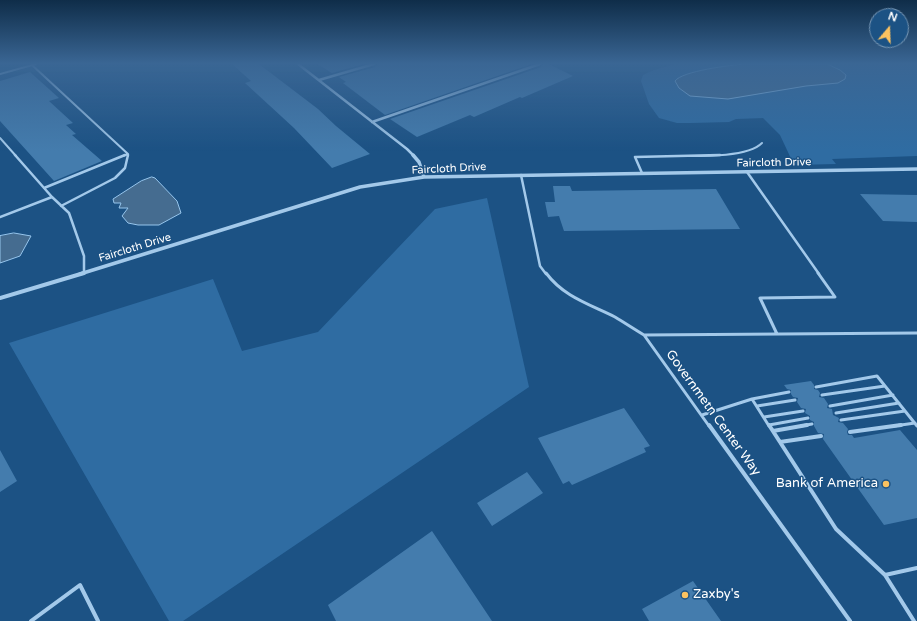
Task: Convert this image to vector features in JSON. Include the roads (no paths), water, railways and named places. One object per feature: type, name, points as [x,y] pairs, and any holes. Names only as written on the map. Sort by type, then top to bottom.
[{"type":"street","points":[[335,93],[415,157],[424,177]]},
{"type":"street","points":[[372,122],[456,93]]},
{"type":"street","name":"Faircloth Drive","points":[[0,298],[360,187],[424,177],[917,169]]},
{"type":"lane","points":[[62,93],[128,154]]},
{"type":"lane","points":[[0,138],[52,197],[69,212],[84,256],[84,273]]},
{"type":"lane","points":[[642,173],[635,157],[724,155],[758,148],[762,143]]},
{"type":"lane","points":[[44,188],[128,154]]},
{"type":"lane","points":[[61,206],[115,178],[125,168],[128,154]]},
{"type":"lane","points":[[747,172],[835,297],[760,298],[777,334]]},
{"type":"lane","points":[[521,175],[540,266],[551,280],[571,297],[616,318],[644,335],[917,334]]},
{"type":"lane","points":[[0,217],[52,197]]},
{"type":"lane","name":"Governmetn Center Way","points":[[644,335],[850,621]]},
{"type":"lane","points":[[816,387],[877,376],[916,424]]},
{"type":"lane","points":[[822,395],[885,386]]},
{"type":"lane","points":[[702,415],[752,399],[789,392]]},
{"type":"lane","points":[[830,406],[893,396]]},
{"type":"lane","points":[[752,399],[836,529],[885,575],[914,621]]},
{"type":"lane","points":[[757,406],[795,400]]},
{"type":"lane","points":[[836,413],[899,403]]},
{"type":"lane","points":[[764,417],[803,411]]},
{"type":"lane","points":[[841,420],[905,411]]},
{"type":"lane","points":[[769,425],[808,418]]},
{"type":"lane","points":[[773,431],[812,424]]},
{"type":"lane","points":[[850,432],[916,424]]},
{"type":"lane","points":[[780,442],[821,436]]},
{"type":"lane","points":[[885,575],[917,568]]},
{"type":"lane","points":[[31,621],[80,585],[98,621]]},
{"type":"place","name":"Bank of America","points":[[886,484]]},
{"type":"place","name":"Zaxby's","points":[[685,595]]}]
